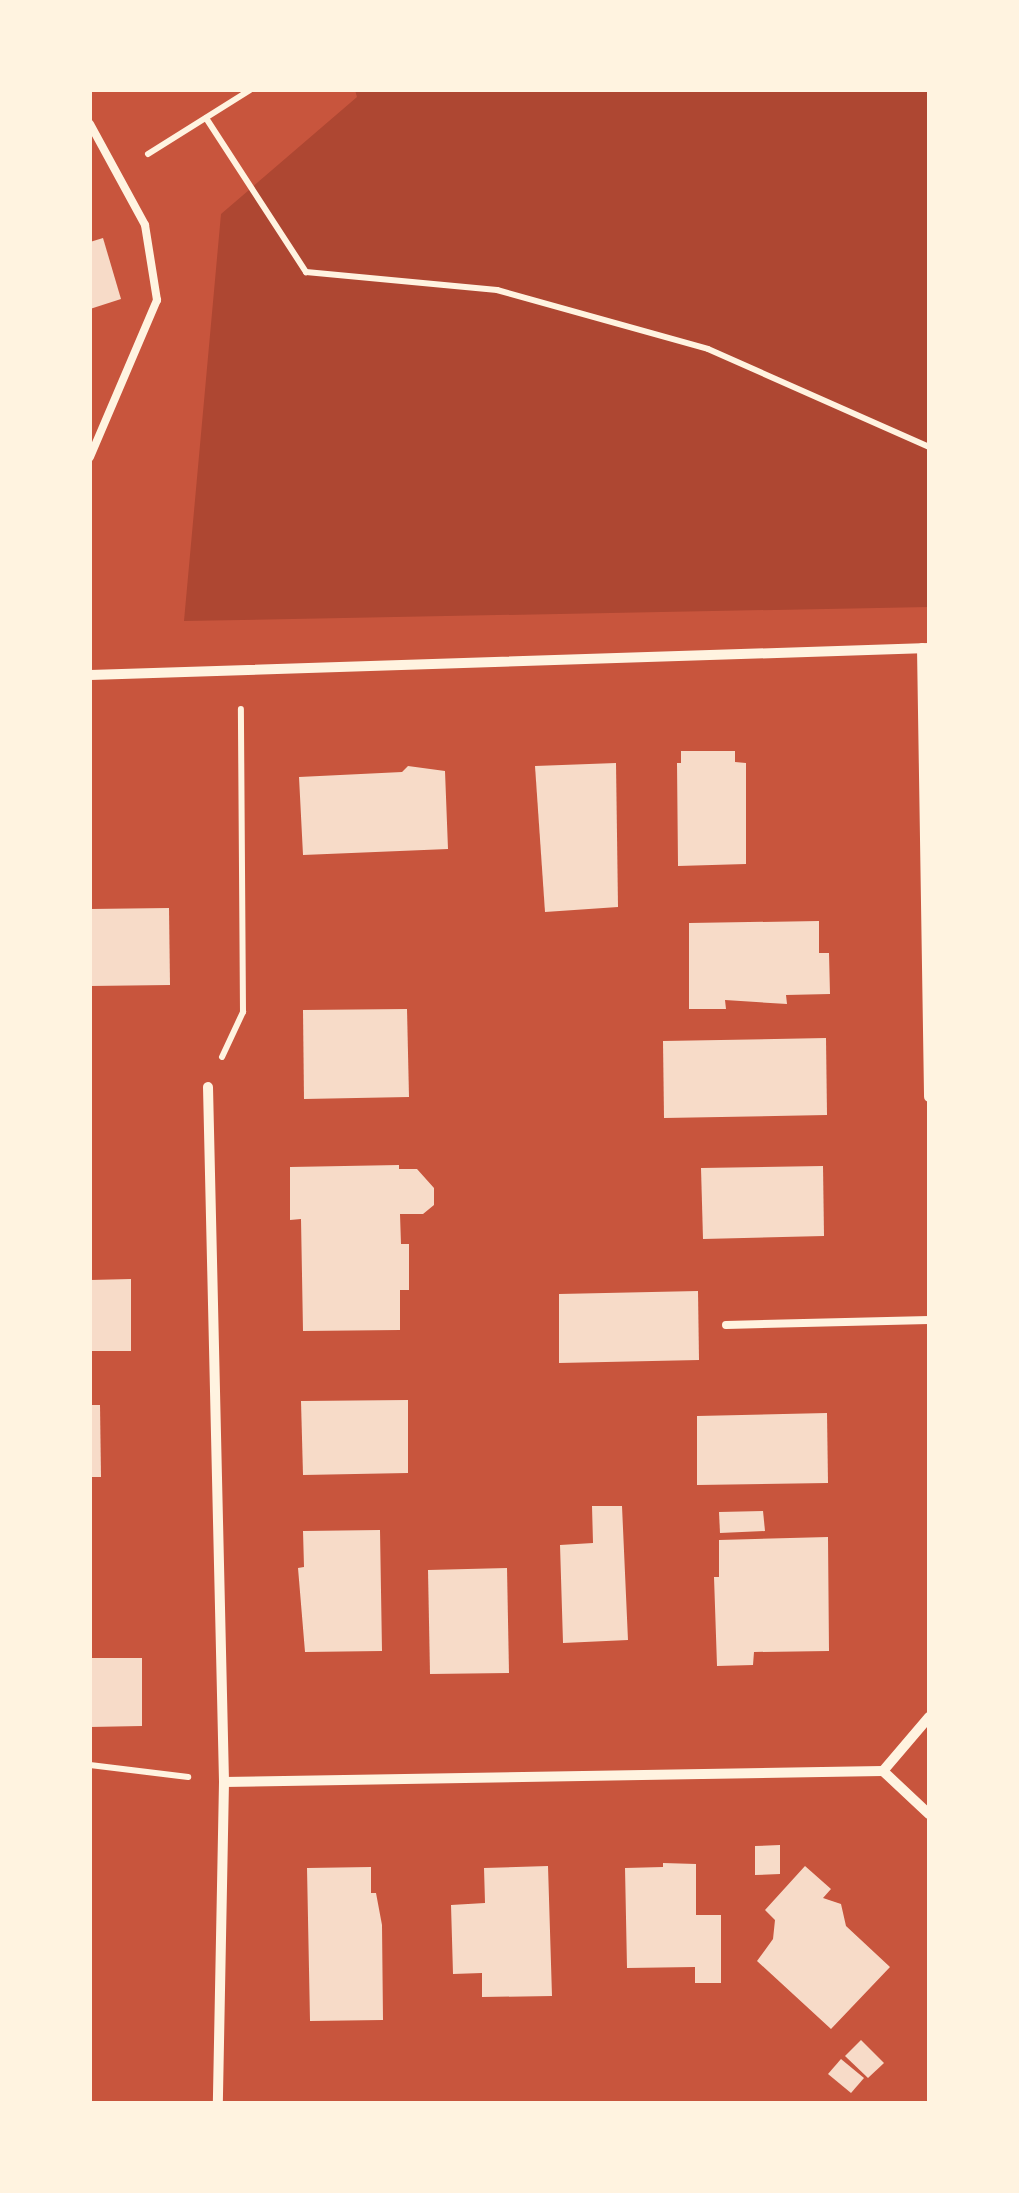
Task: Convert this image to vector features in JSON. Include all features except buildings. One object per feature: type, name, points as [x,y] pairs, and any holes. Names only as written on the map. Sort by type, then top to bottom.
[{"type":"street","points":[[90,676],[925,648],[929,1097]]},
{"type":"street","points":[[208,1087],[224,1782],[218,2103]]},
{"type":"street","points":[[884,1770],[929,1716]]},
{"type":"street","points":[[224,1782],[884,1770],[929,1814]]},
{"type":"lane","points":[[90,124],[146,225],[157,300],[90,457]]},
{"type":"lane","points":[[726,1325],[929,1320]]},
{"type":"path","points":[[117,173],[250,90]]},
{"type":"path","points":[[206,118],[306,272],[497,290],[688,344],[929,447]]},
{"type":"path","points":[[208,1087],[243,1012],[240,668]]},
{"type":"path","points":[[90,1765],[224,1782]]},
{"type":"shaded area","points":[[355,90],[929,90],[929,607],[184,621],[221,214],[357,97]]}]
